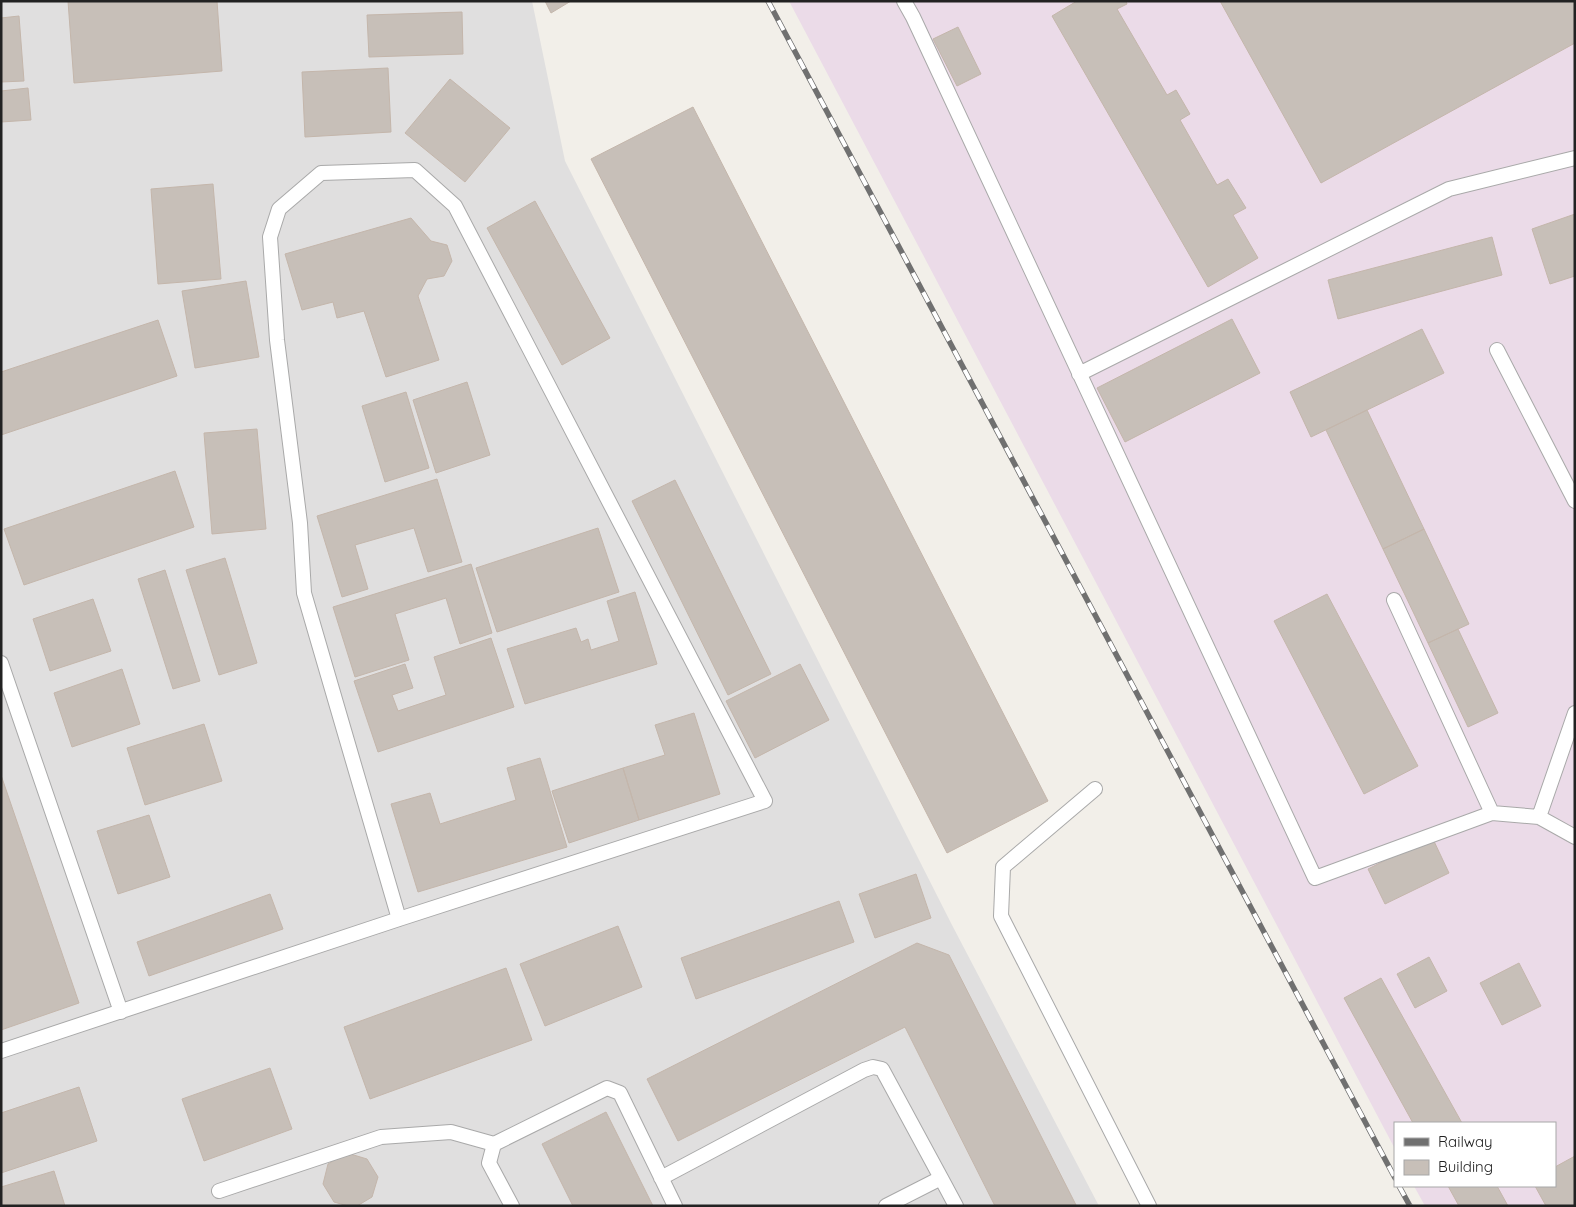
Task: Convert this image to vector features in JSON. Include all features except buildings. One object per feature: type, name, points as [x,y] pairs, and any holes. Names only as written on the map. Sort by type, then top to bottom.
[{"type":"lane","points":[[904,1],[1315,878],[1492,813],[1539,817],[1575,837]]},
{"type":"lane","points":[[1079,374],[1449,189],[1575,158]]},
{"type":"lane","points":[[1,1051],[766,801],[455,206],[415,170],[321,173],[279,209],[270,237],[277,340],[300,523],[304,593],[400,920]]},
{"type":"lane","points":[[1497,350],[1575,501]]},
{"type":"lane","points":[[1394,600],[1492,813]]},
{"type":"lane","points":[[1,663],[121,1012]]},
{"type":"lane","points":[[1539,817],[1575,713]]},
{"type":"lane","points":[[1095,789],[1004,868],[1001,916],[1149,1206]]},
{"type":"lane","points":[[661,1178],[864,1070],[873,1067],[882,1069],[956,1206]]},
{"type":"lane","points":[[219,1191],[381,1137],[451,1132],[494,1144],[607,1088],[620,1094],[674,1206]]},
{"type":"lane","points":[[494,1144],[489,1163],[512,1206]]},
{"type":"lane","points":[[886,1206],[941,1178]]},
{"type":"shaded area","points":[[1,1],[532,1],[565,161],[952,925],[1099,1206],[1,1206]]},
{"type":"shaded area","points":[[789,1],[1575,1],[1575,1206],[1425,1206],[1415,1187],[1556,1187],[1556,1122],[1394,1122],[1394,1147]]},
{"type":"railway","points":[[768,1],[1394,1176]]},
{"type":"railway","points":[[1400,1187],[1410,1206]]}]
